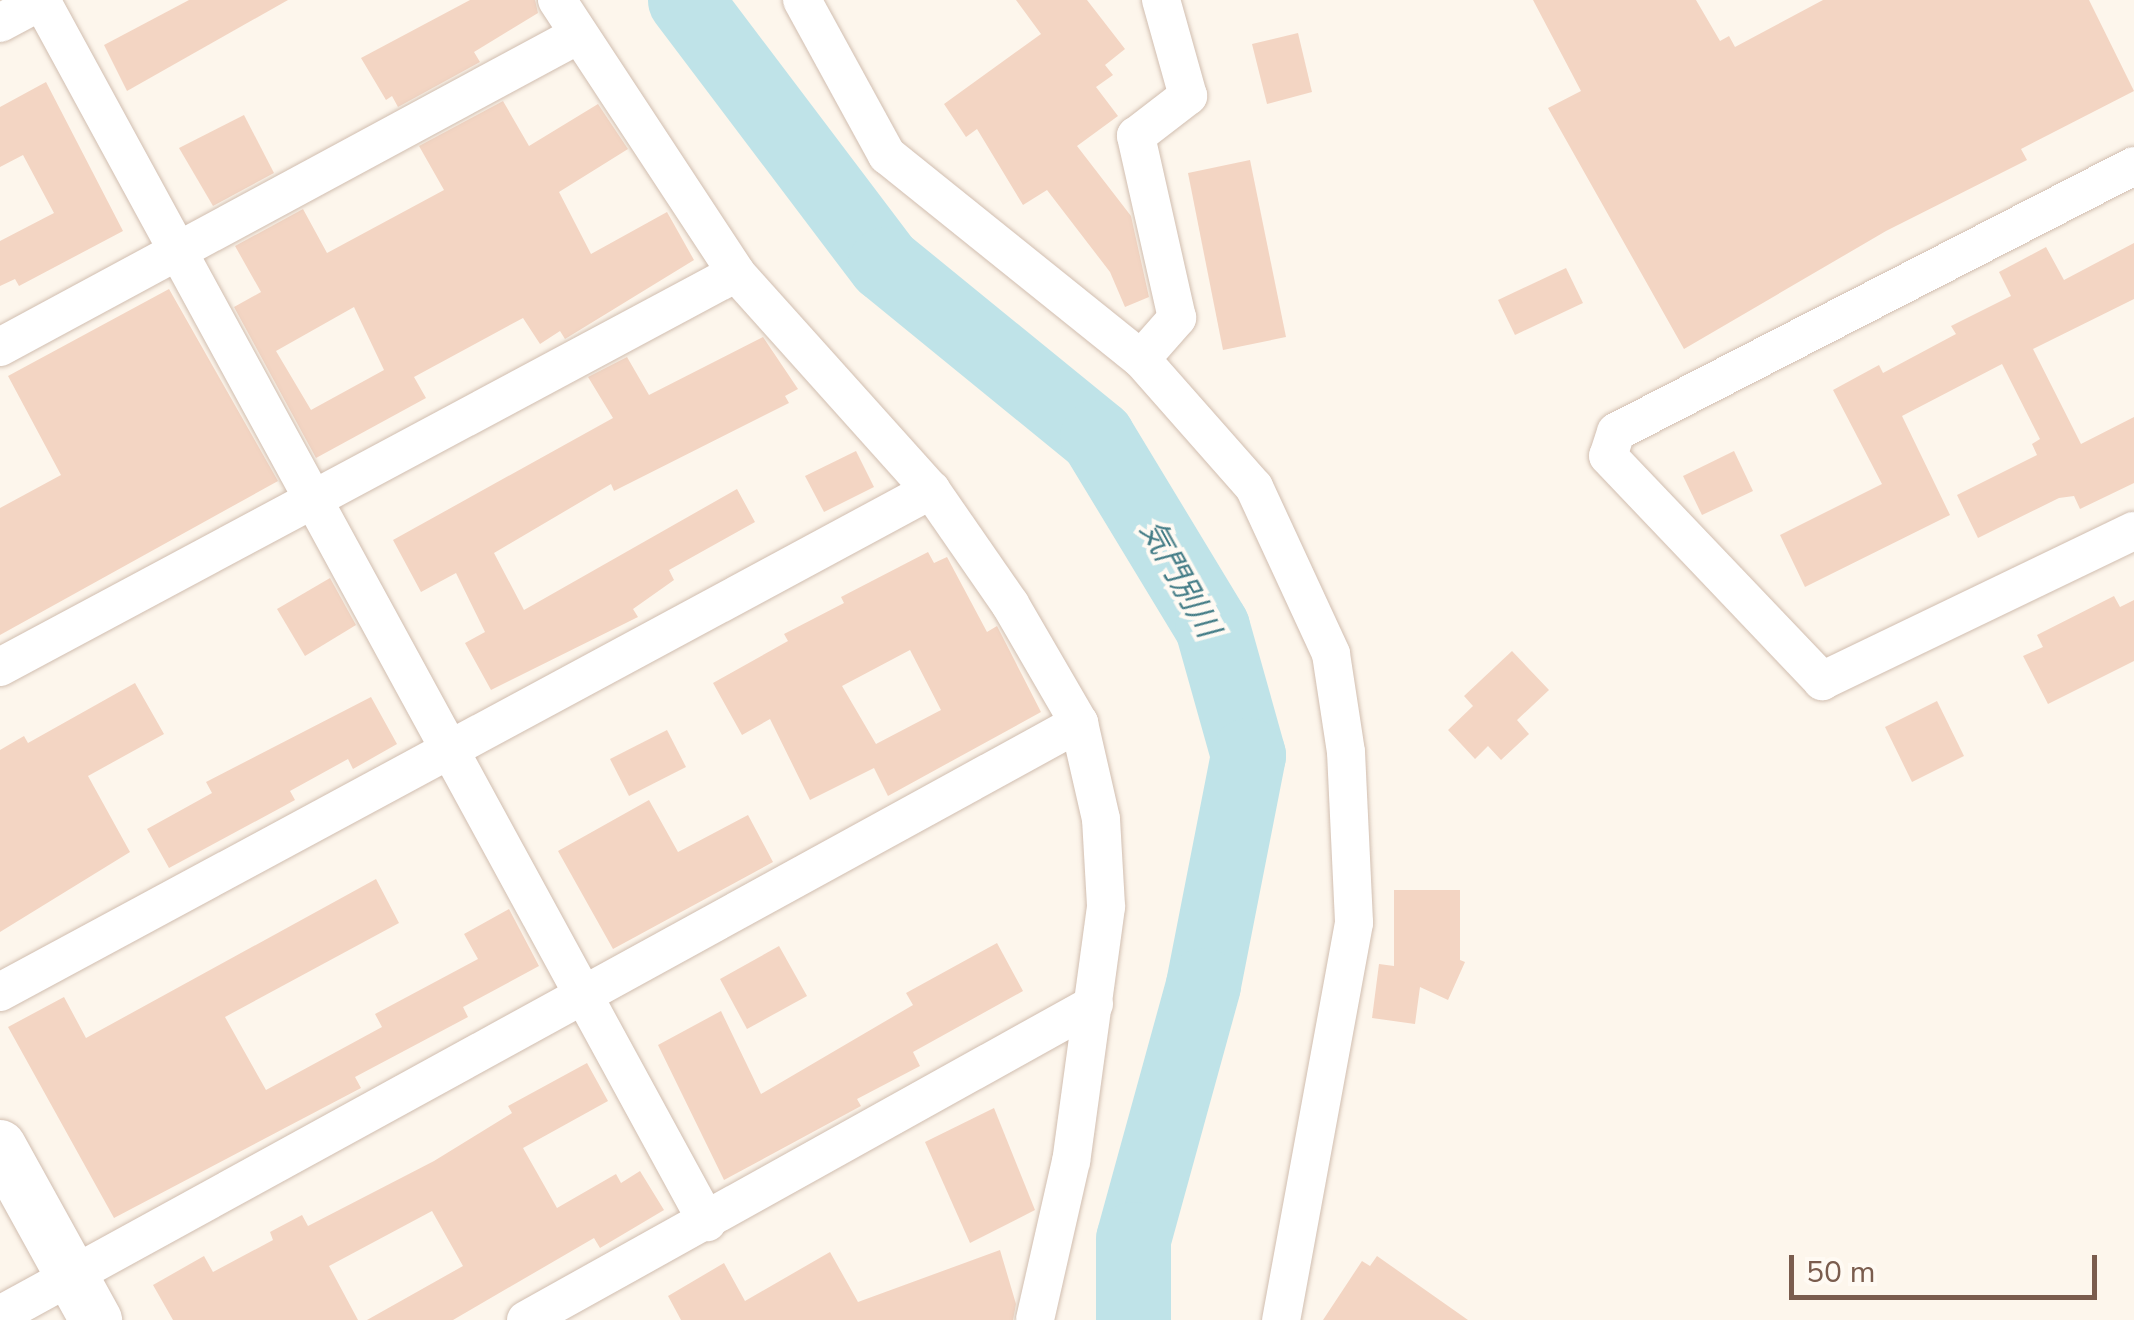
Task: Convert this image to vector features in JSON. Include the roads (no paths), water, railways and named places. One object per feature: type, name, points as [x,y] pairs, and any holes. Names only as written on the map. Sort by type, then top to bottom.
[{"type":"street","points":[[0,24],[42,0],[176,253],[313,496],[707,1222]]},
{"type":"street","points":[[557,0],[736,273],[932,490],[1010,604],[1079,723],[1101,819],[1106,907],[1071,1160],[1035,1320]]},
{"type":"street","points":[[802,0],[887,155],[1142,359],[1254,487],[1282,540],[1331,654],[1346,752],[1354,923],[1281,1320]]},
{"type":"street","points":[[1142,359],[1178,318],[1136,136],[1188,96],[1161,0]]},
{"type":"street","points":[[0,348],[578,34]]},
{"type":"street","points":[[2134,166],[1616,432],[1608,456],[1822,682],[2134,531]]},
{"type":"street","points":[[0,666],[736,273]]},
{"type":"street","points":[[0,992],[932,490]]},
{"type":"street","points":[[0,1315],[84,1298],[584,998],[1079,723]]},
{"type":"street","points":[[526,1320],[1094,1004]]},
{"type":"street","points":[[0,1146],[84,1298]]},
{"type":"waterway","name":"気門別川","points":[[685,0],[885,264],[1097,437],[1212,627],[1248,755],[1203,985],[1133,1239],[1133,1320]]}]
